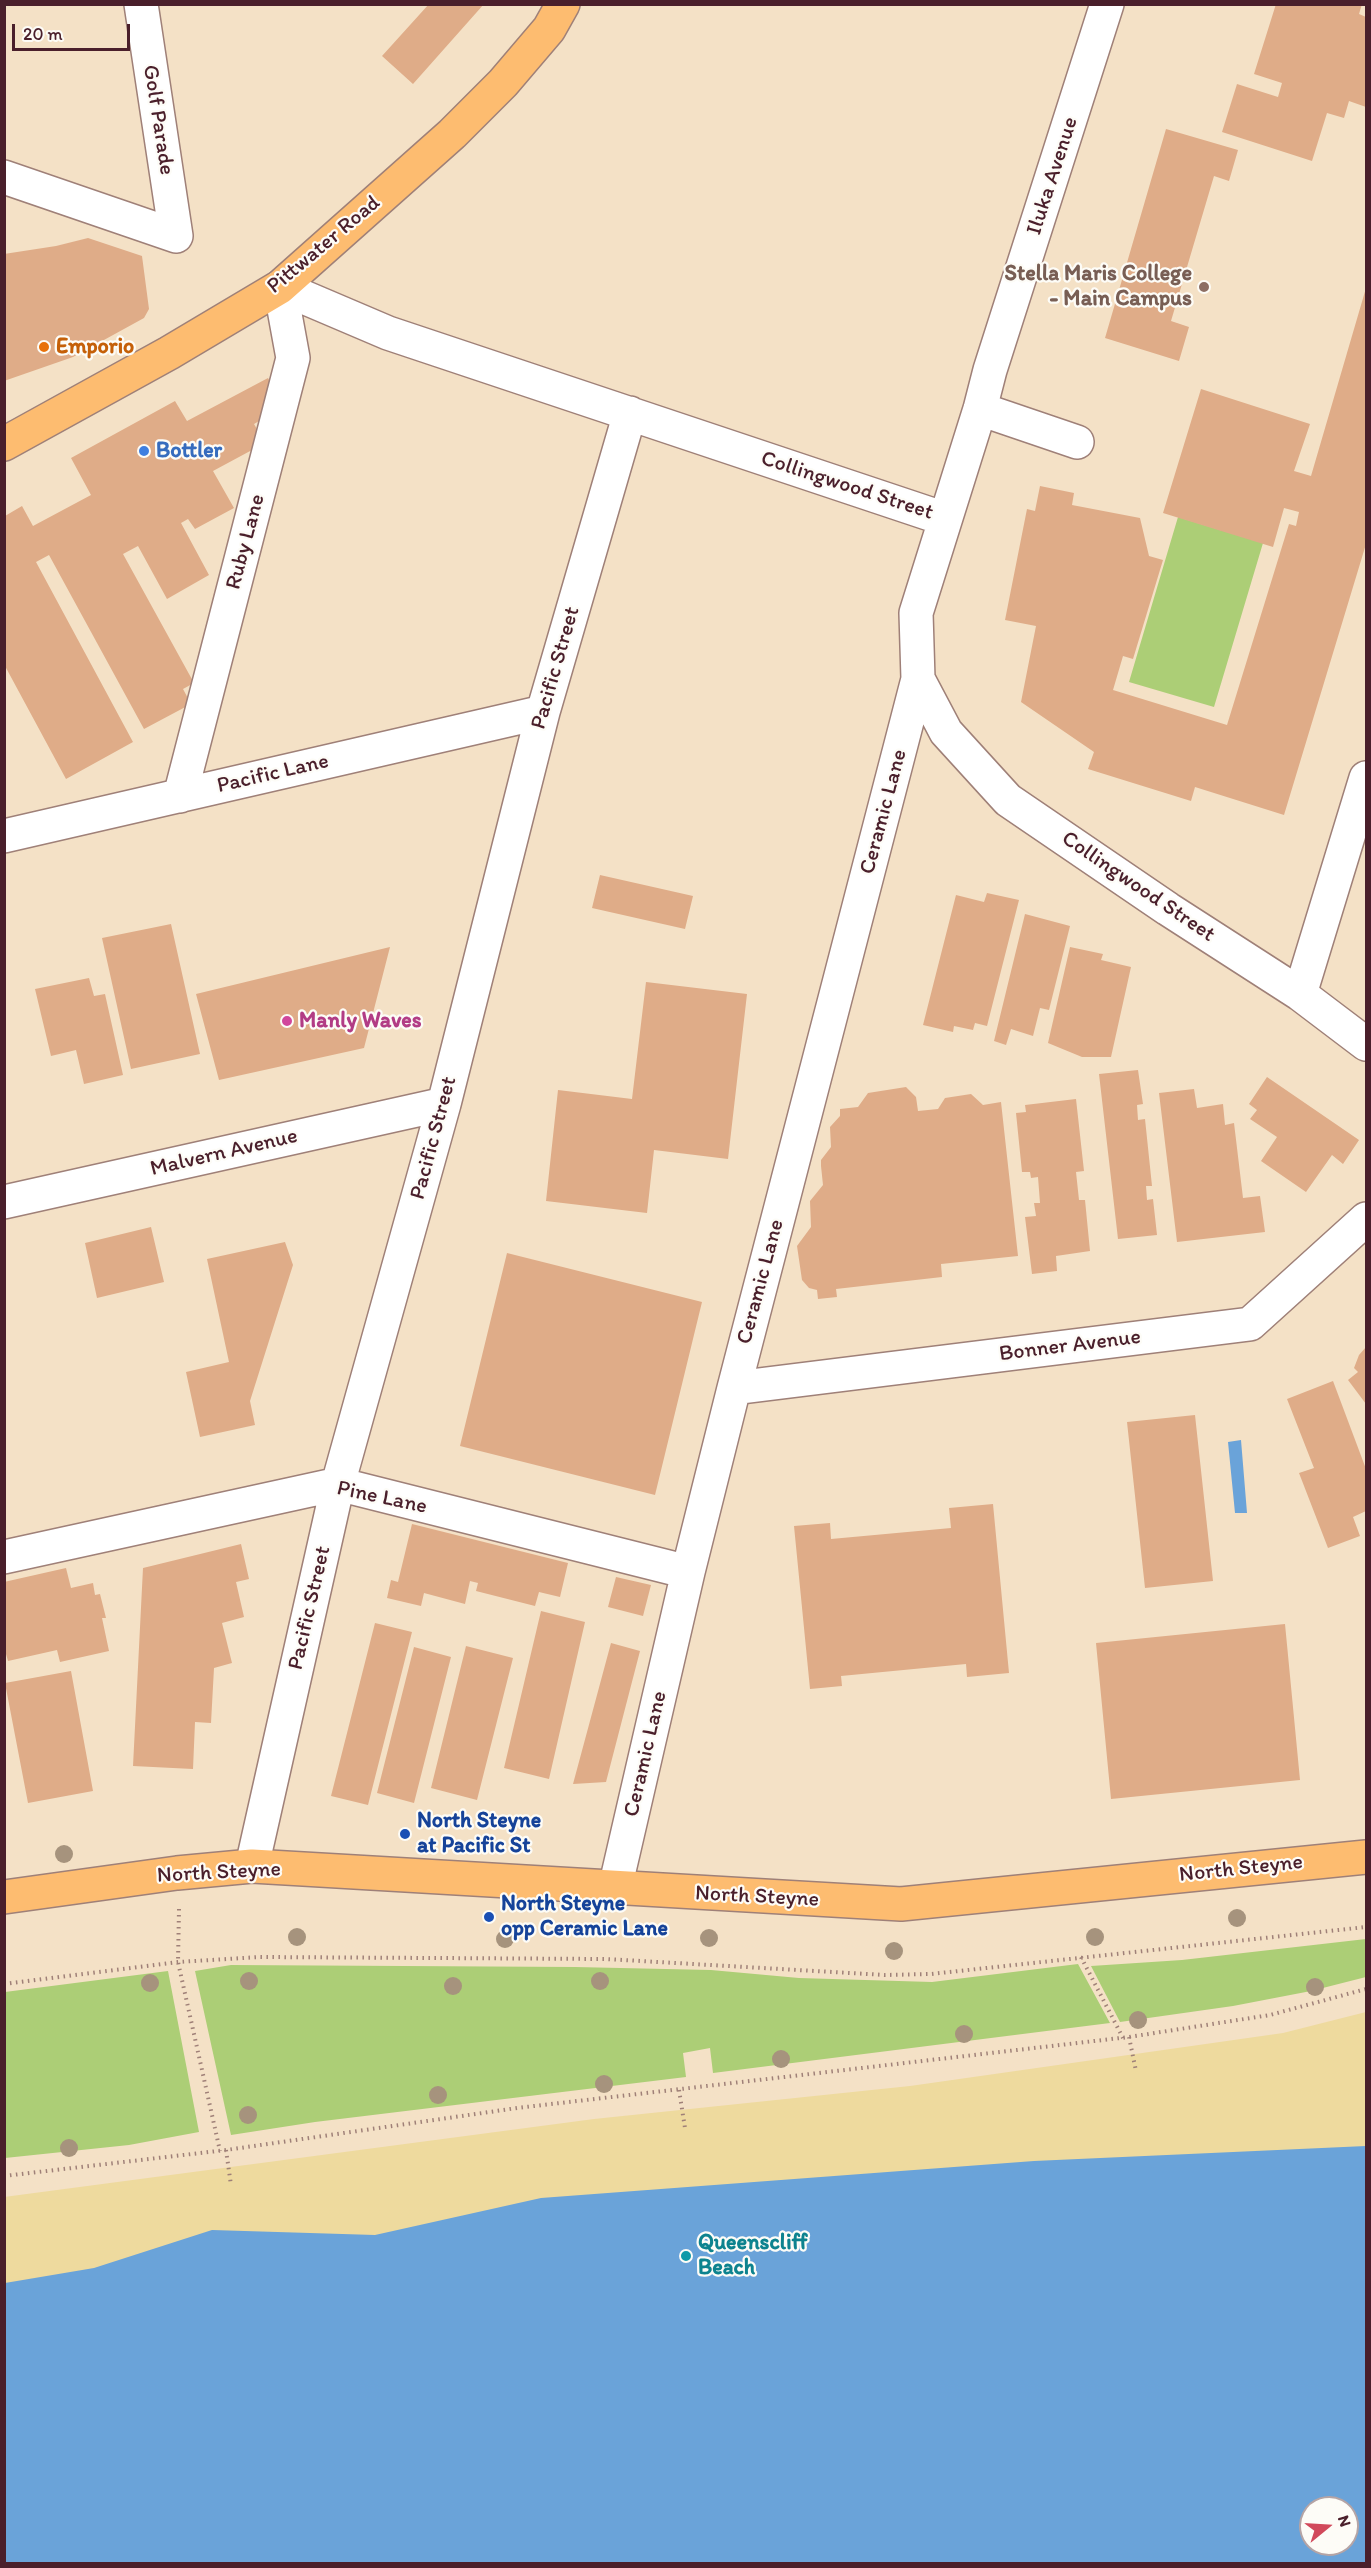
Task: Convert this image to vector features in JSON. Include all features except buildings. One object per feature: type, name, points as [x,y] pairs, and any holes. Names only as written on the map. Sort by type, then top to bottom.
[{"type":"main road","name":"Pittwater Road","points":[[4,444],[169,353],[280,287],[452,134],[549,29],[563,4]]},
{"type":"main road","name":"North Steyne","points":[[4,1898],[177,1873],[252,1866],[901,1904],[1366,1857]]},
{"type":"street","name":"Golf Parade","points":[[4,177],[176,236],[141,4]]},
{"type":"street","name":"Iluka Avenue","points":[[945,519],[1107,4]]},
{"type":"street","name":"Collingwood Street","points":[[280,287],[388,333],[945,519],[916,613],[918,679],[946,732],[1008,800],[1168,909],[1300,994],[1366,1044]]},
{"type":"street","name":"Ruby Lane","points":[[180,795],[293,358],[280,287]]},
{"type":"street","points":[[980,410],[1077,442]]},
{"type":"street","name":"Pacific Street","points":[[252,1866],[338,1484],[444,1104],[543,712],[630,413]]},
{"type":"street","name":"Ceramic Lane","points":[[615,1888],[688,1572],[734,1388],[918,679]]},
{"type":"street","name":"Pacific Lane","points":[[4,836],[543,712]]},
{"type":"street","points":[[1300,994],[1366,778]]},
{"type":"street","name":"Malvern Avenue","points":[[4,1202],[444,1104]]},
{"type":"street","name":"Bonner Avenue","points":[[734,1388],[1250,1324],[1366,1219]]},
{"type":"street","name":"Pine Lane","points":[[4,1557],[338,1484],[688,1572]]},
{"type":"path","points":[[179,1900],[178,1962],[220,2151]]},
{"type":"path","points":[[4,1984],[178,1962],[260,1957],[606,1959],[885,1975],[931,1974],[1366,1927]]},
{"type":"path","points":[[1081,1957],[1124,2038]]},
{"type":"path","points":[[4,2176],[220,2151],[517,2108],[1124,2038],[1270,2015],[1366,1989]]},
{"type":"path","points":[[1130,2037],[1136,2071]]},
{"type":"path","points":[[679,2090],[685,2128]]},
{"type":"path","points":[[226,2150],[231,2185]]},
{"type":"green space","points":[[1178,517],[1263,543],[1214,707],[1129,682]]},
{"type":"green space","points":[[1366,1939],[1366,1977],[1311,1991],[1233,2006],[1120,2022],[1091,1966],[1182,1960]]},
{"type":"green space","points":[[1078,1964],[1110,2023],[713,2073],[710,2048],[683,2053],[686,2077],[315,2122],[231,2135],[195,1971],[231,1965],[575,1967],[711,1970],[799,1978],[932,1982]]},
{"type":"green space","points":[[168,1971],[199,2132],[129,2145],[5,2158],[5,1992]]},
{"type":"sand","name":"Queenscliff Beach","points":[[1366,2012],[1366,2317],[5,2438],[4,2197],[594,2119],[910,2086],[1283,2033]]},
{"type":"water","points":[[1241,1440],[1247,1513],[1235,1513],[1228,1442]]},
{"type":"water","points":[[1366,2146],[1366,2563],[5,2563],[5,2283],[94,2268],[212,2230],[375,2235],[541,2198],[1034,2161]]},
{"type":"place","name":"Stella Maris College - Main Campus","points":[[1204,287]]},
{"type":"place","name":"Emporio","points":[[44,347]]},
{"type":"place","name":"Bottler","points":[[144,451]]},
{"type":"place","name":"Manly Waves","points":[[287,1021]]},
{"type":"place","name":"North Steyne at Pacific St","points":[[405,1834]]},
{"type":"place","name":"North Steyne opp Ceramic Lane","points":[[489,1917]]},
{"type":"place","name":"Queenscliff Beach","points":[[686,2256]]}]
